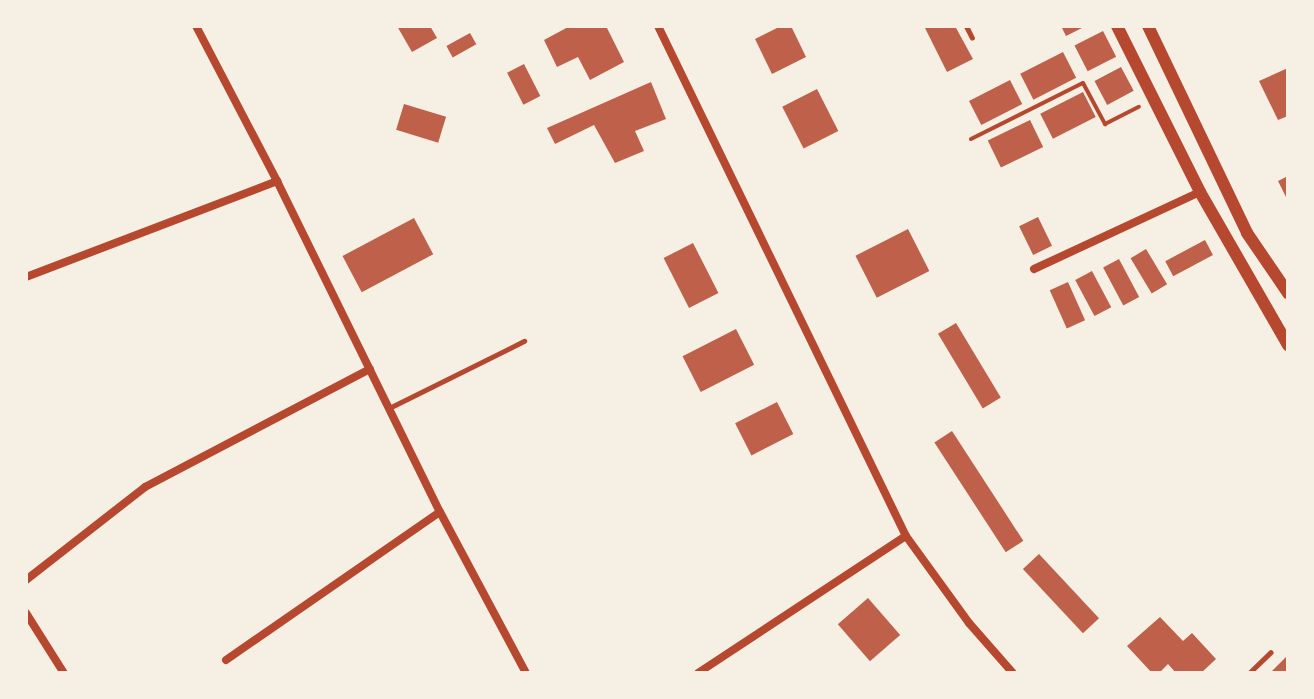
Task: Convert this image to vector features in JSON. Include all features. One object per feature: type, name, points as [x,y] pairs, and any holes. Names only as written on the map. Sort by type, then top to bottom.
[{"type":"street","points":[[196,26],[277,181],[440,512],[526,673]]},
{"type":"street","points":[[658,26],[906,536],[969,623],[1013,673]]},
{"type":"street","points":[[1117,26],[1200,192],[1288,345]]},
{"type":"street","points":[[1148,26],[1247,233],[1288,293]]},
{"type":"street","points":[[26,277],[277,181]]},
{"type":"street","points":[[1034,269],[1200,192]]},
{"type":"street","points":[[26,580],[145,487],[370,369]]},
{"type":"street","points":[[226,660],[440,512]]},
{"type":"street","points":[[698,673],[906,536]]},
{"type":"street","points":[[26,613],[64,673]]},
{"type":"lane","points":[[966,26],[972,38]]},
{"type":"lane","points":[[389,408],[524,341]]},
{"type":"lane","points":[[1249,673],[1271,652]]},
{"type":"path","points":[[971,139],[1083,83],[1105,124],[1153,100]]},
{"type":"building","points":[[397,26],[430,26],[437,38],[412,52]]},
{"type":"building","points":[[570,26],[606,26],[624,62],[590,80],[578,57],[557,67],[544,40]]},
{"type":"building","points":[[781,26],[791,26],[806,57],[772,74],[755,39]]},
{"type":"building","points":[[924,26],[955,26],[973,59],[947,72]]},
{"type":"building","points":[[1061,26],[1086,26],[1066,36]]},
{"type":"building","points":[[1103,31],[1116,57],[1088,71],[1074,46]]},
{"type":"building","points":[[470,33],[476,44],[453,57],[446,46]]},
{"type":"building","points":[[1063,52],[1076,78],[1033,100],[1020,74]]},
{"type":"building","points":[[524,64],[540,96],[523,105],[507,73]]},
{"type":"building","points":[[1121,67],[1134,91],[1107,105],[1095,81]]},
{"type":"building","points":[[1288,68],[1288,116],[1278,120],[1259,81]]},
{"type":"building","points":[[1010,80],[1022,104],[981,125],[969,101]]},
{"type":"building","points":[[651,82],[666,119],[635,131],[644,151],[615,163],[594,125],[555,144],[547,128]]},
{"type":"building","points":[[817,89],[838,131],[804,149],[782,107]]},
{"type":"building","points":[[1083,92],[1096,117],[1053,139],[1040,114]]},
{"type":"building","points":[[404,104],[446,117],[438,143],[396,130]]},
{"type":"building","points":[[1030,120],[1043,147],[1001,168],[988,141]]},
{"type":"building","points":[[1288,176],[1288,201],[1278,181]]},
{"type":"building","points":[[1038,217],[1052,246],[1033,255],[1019,226]]},
{"type":"building","points":[[414,218],[433,254],[362,292],[342,256]]},
{"type":"building","points":[[908,229],[929,271],[877,298],[855,256]]},
{"type":"building","points":[[1205,240],[1213,255],[1173,276],[1165,261]]},
{"type":"building","points":[[693,243],[718,293],[689,308],[664,258]]},
{"type":"building","points":[[1146,249],[1167,284],[1152,293],[1131,258]]},
{"type":"building","points":[[1119,259],[1139,297],[1123,305],[1103,267]]},
{"type":"building","points":[[1092,271],[1111,307],[1094,316],[1075,280]]},
{"type":"building","points":[[1068,282],[1085,320],[1067,329],[1050,290]]},
{"type":"building","points":[[956,323],[1001,398],[983,408],[938,334]]},
{"type":"building","points":[[736,329],[754,365],[701,392],[683,356]]},
{"type":"building","points":[[777,402],[793,434],[751,455],[735,423]]},
{"type":"building","points":[[952,431],[1023,541],[1006,552],[934,442]]},
{"type":"building","points":[[1039,554],[1099,618],[1083,633],[1023,569]]},
{"type":"building","points":[[868,598],[900,635],[870,661],[838,624]]},
{"type":"building","points":[[1160,617],[1183,641],[1192,633],[1216,659],[1201,673],[1176,673],[1168,664],[1159,673],[1152,673],[1127,646]]},
{"type":"building","points":[[1288,655],[1288,673],[1270,673]]}]
